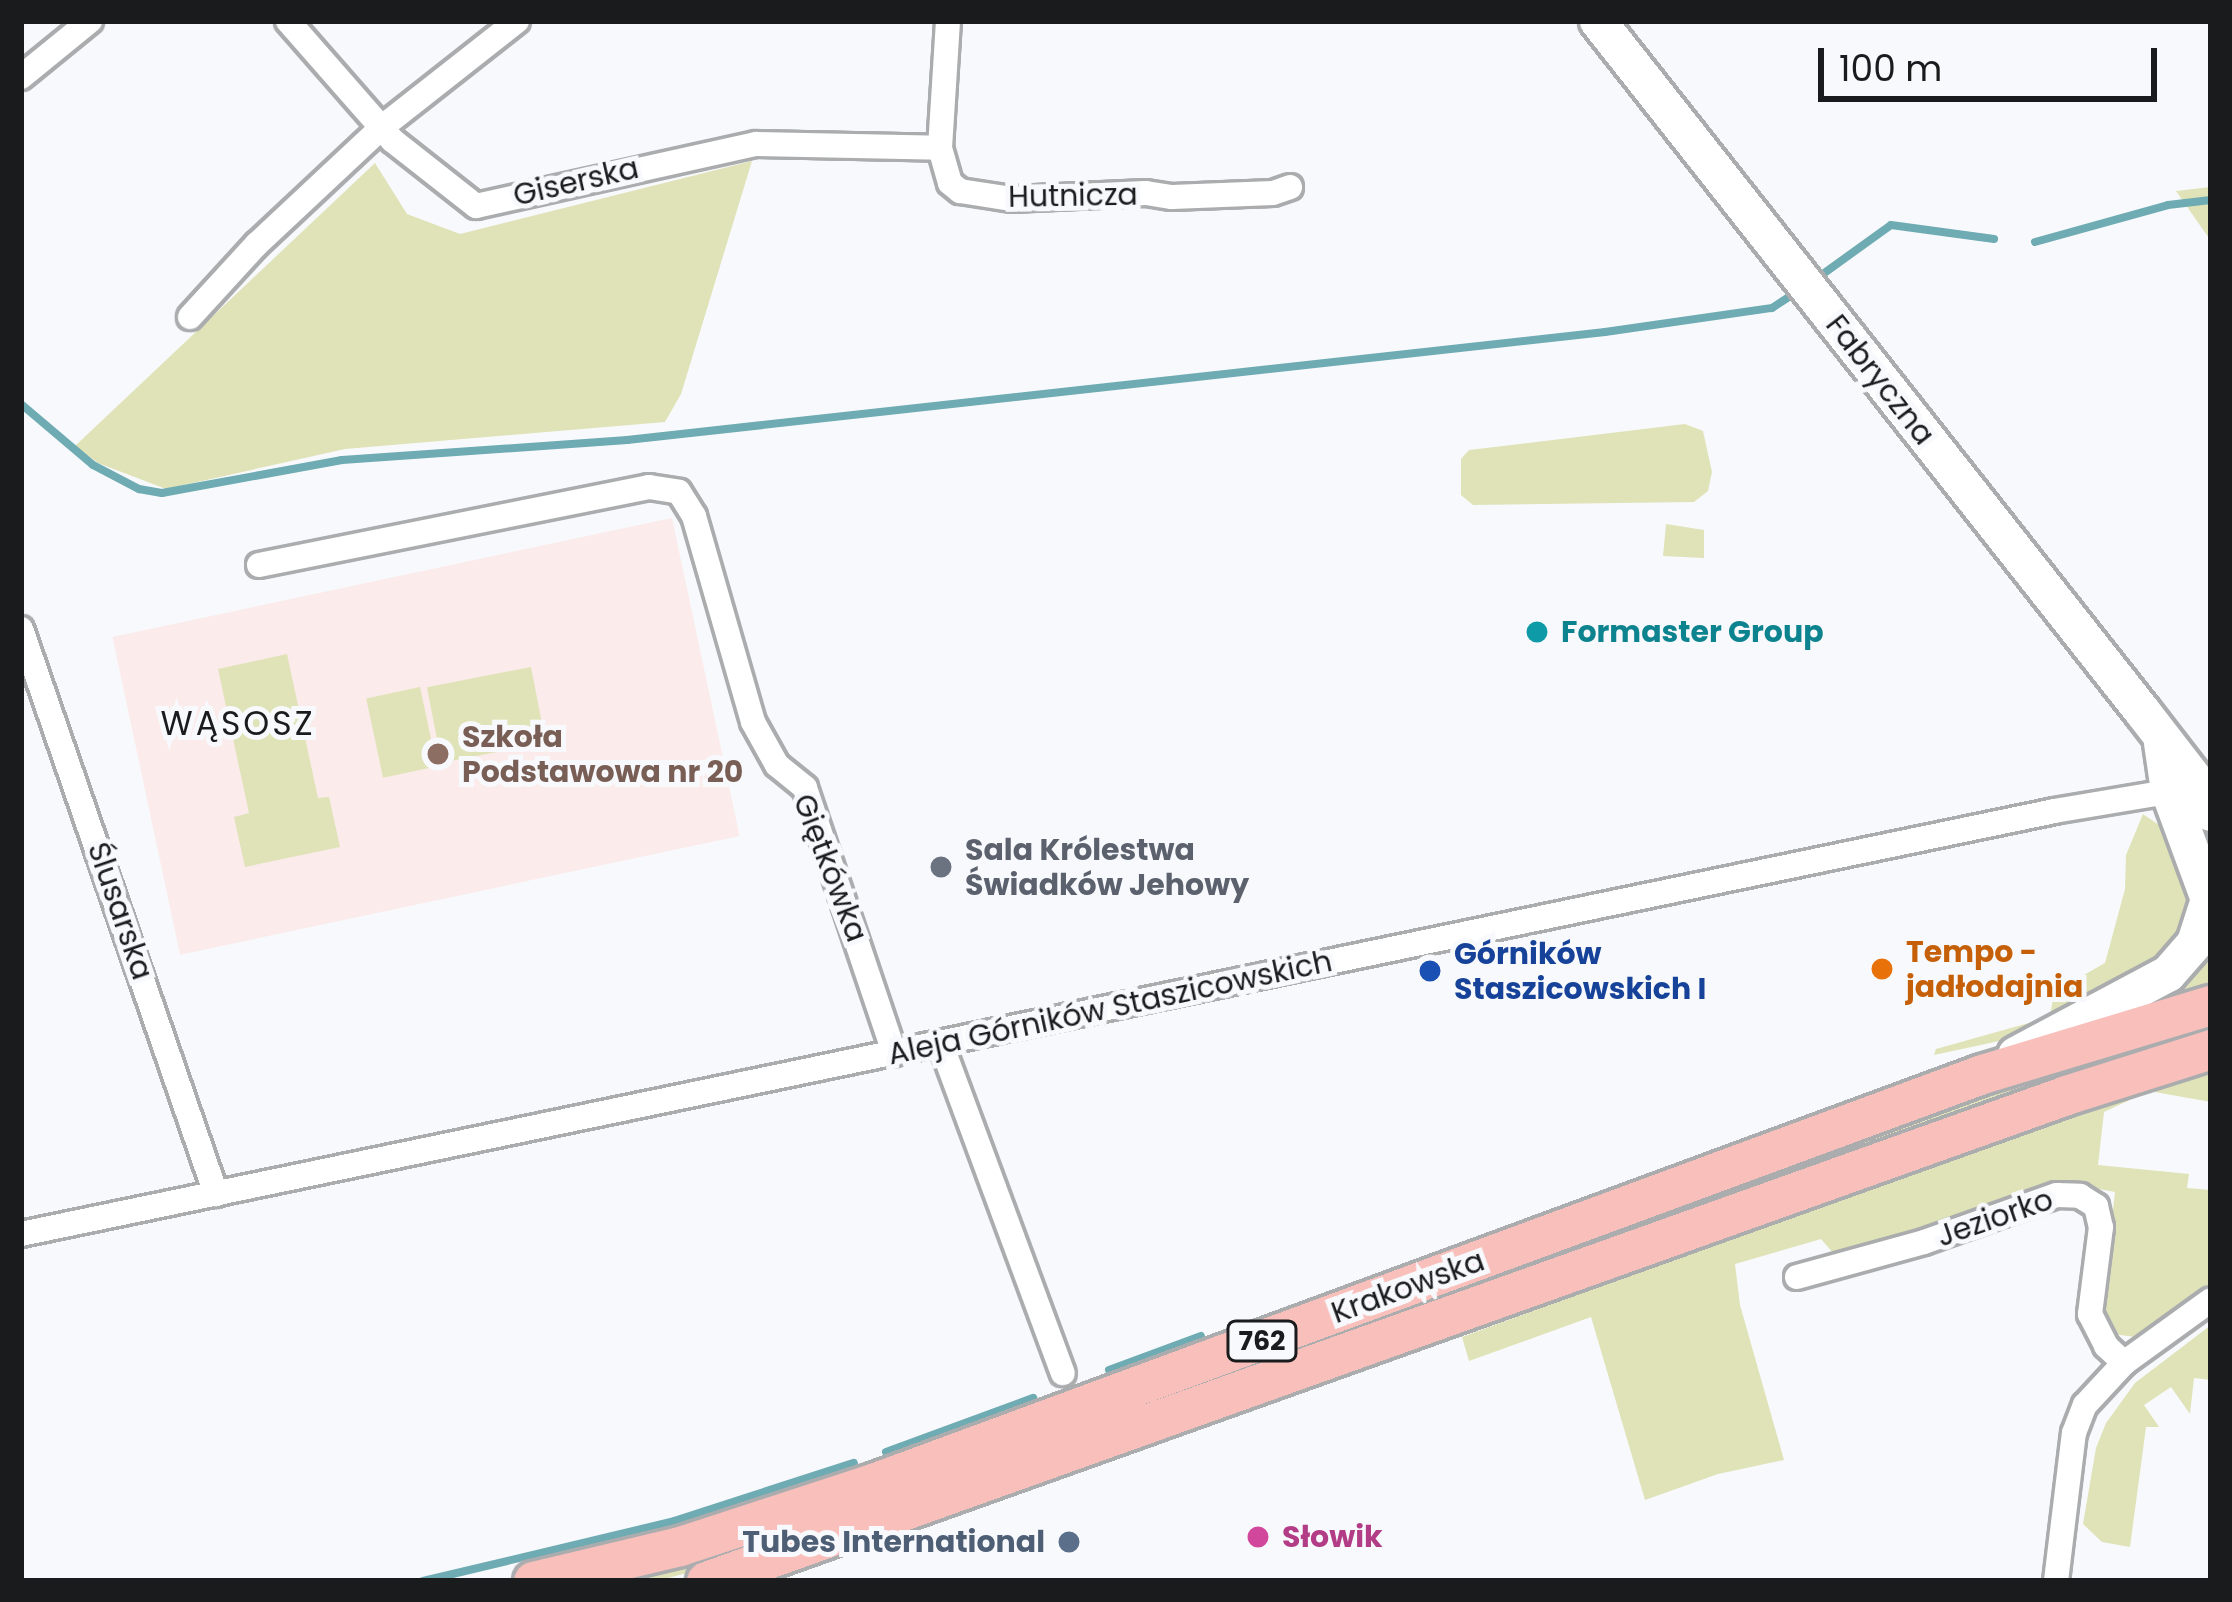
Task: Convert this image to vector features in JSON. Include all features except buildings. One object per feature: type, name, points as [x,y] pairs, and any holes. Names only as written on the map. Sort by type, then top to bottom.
[{"type":"main road","name":"Fabryczna","points":[[1598,21],[2162,739],[2198,794],[2210,902]]},
{"type":"main road","points":[[1982,1074],[2168,974],[2195,943],[2210,902]]},
{"type":"main road","name":"Krakowska","points":[[533,1581],[680,1546],[870,1484],[1982,1074],[2211,1005]]},
{"type":"main road","name":"Krakowska","points":[[706,1581],[2066,1095],[2211,1049]]},
{"type":"street","points":[[21,77],[90,21]]},
{"type":"street","name":"Giserska","points":[[288,21],[381,128],[423,168],[476,206],[756,144],[940,148]]},
{"type":"street","points":[[190,317],[257,244],[381,128],[517,21]]},
{"type":"street","points":[[940,148],[948,21]]},
{"type":"street","name":"Hutnicza","points":[[940,148],[950,183],[986,197],[1172,197],[1273,194],[1290,188]]},
{"type":"street","name":"Giętkówka","points":[[259,565],[649,487],[679,492],[694,516],[753,722],[776,765],[805,788],[894,1053]]},
{"type":"street","name":"Ślusarska","points":[[21,629],[216,1194]]},
{"type":"street","name":"Aleja Górników Staszicowskich","points":[[21,1234],[894,1053],[2198,794]]},
{"type":"street","points":[[941,1044],[1063,1372]]},
{"type":"street","name":"Jeziorko","points":[[1798,1277],[1924,1242],[2057,1195],[2080,1196],[2100,1216],[2090,1314],[2106,1346],[2125,1363]]},
{"type":"street","points":[[2056,1581],[2074,1432],[2086,1405],[2125,1363],[2211,1300]]},
{"type":"shaded area","name":"Szkoła Podstawowa nr 20","points":[[672,518],[740,836],[180,955],[112,637]]},
{"type":"green space","points":[[752,161],[681,394],[665,422],[345,449],[166,489],[98,463],[75,446],[375,163],[407,214],[460,234]]},
{"type":"green space","points":[[2211,187],[2211,241],[2176,191]]},
{"type":"green space","points":[[1685,424],[1703,431],[1712,472],[1708,491],[1694,502],[1473,505],[1461,495],[1461,459],[1469,450]]},
{"type":"green space","points":[[1666,524],[1704,530],[1704,558],[1663,556]]},
{"type":"green space","points":[[287,654],[318,798],[329,797],[340,847],[245,867],[234,817],[249,813],[218,669]]},
{"type":"green space","points":[[531,667],[546,743],[442,763],[427,687]]},
{"type":"green space","points":[[420,687],[437,766],[383,778],[366,698]]},
{"type":"green space","points":[[2143,814],[2169,832],[2195,907],[2166,964],[2032,1034],[1934,1055],[1936,1049],[2050,1017],[2054,992],[2105,963],[2125,889],[2126,855]]},
{"type":"green space","points":[[2211,942],[2211,989],[2153,1004],[2155,1001]]},
{"type":"green space","points":[[2070,1058],[2054,1072],[1968,1111],[713,1566],[657,1581],[594,1581]]},
{"type":"green space","points":[[2211,1062],[2211,1102],[2149,1091],[2104,1112],[2098,1165],[2189,1174],[2187,1188],[2211,1190],[2211,1283],[2135,1337],[2113,1334],[2102,1309],[2115,1192],[2073,1184],[1834,1254],[1821,1239],[1735,1264],[1740,1305],[1784,1460],[1718,1474],[1645,1500],[1591,1317],[1469,1361],[1462,1337]]},
{"type":"green space","points":[[2211,1325],[2211,1380],[2194,1378],[2190,1414],[2171,1387],[2144,1405],[2159,1427],[2146,1427],[2130,1547],[2102,1542],[2083,1524],[2096,1448],[2106,1423],[2135,1383]]},
{"type":"waterway","points":[[2035,242],[2168,205],[2211,200]]},
{"type":"waterway","points":[[1816,279],[1891,225],[1994,239]]},
{"type":"waterway","points":[[21,404],[93,465],[139,489],[162,493],[342,460],[627,440],[1605,332],[1772,308],[1798,291]]},
{"type":"waterway","points":[[1109,1370],[1201,1336]]},
{"type":"waterway","points":[[886,1452],[1033,1398]]},
{"type":"waterway","points":[[423,1581],[674,1521],[854,1463]]},
{"type":"place","name":"Formaster Group","points":[[1537,632]]},
{"type":"place","name":"Szkoła Podstawowa nr 20","points":[[438,754]]},
{"type":"place","name":"Sala Królestwa Świadków Jehowy","points":[[941,867]]},
{"type":"place","name":"Tempo - jadłodajnia","points":[[1882,969]]},
{"type":"place","name":"Górników Staszicowskich I","points":[[1430,971]]},
{"type":"place","name":"Słowik","points":[[1258,1537]]},
{"type":"place","name":"Tubes International","points":[[1069,1542]]},
{"type":"district","name":"WĄSOSZ","points":[[238,724]]}]
